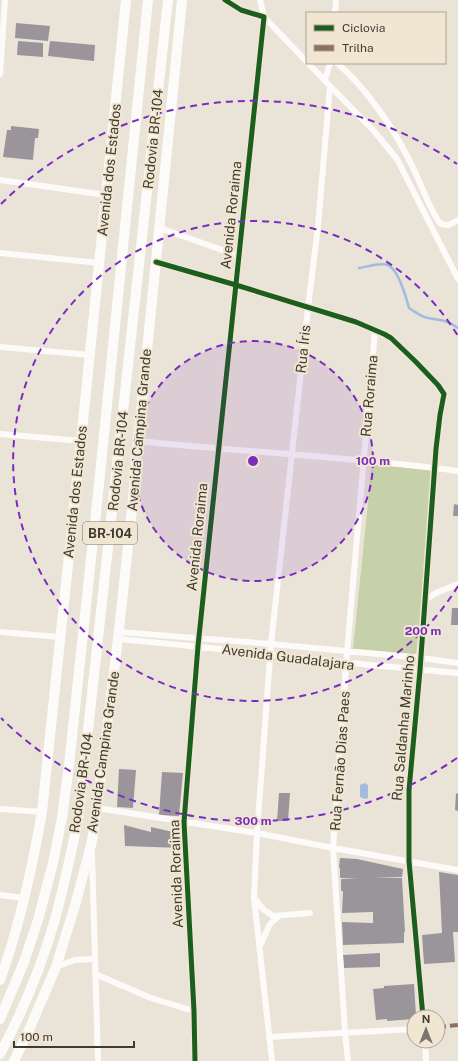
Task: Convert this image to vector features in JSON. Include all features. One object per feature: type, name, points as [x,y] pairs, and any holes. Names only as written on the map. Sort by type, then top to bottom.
[{"type":"main road","name":"Avenida dos Estados","points":[[0,979],[25,898],[33,864],[42,812],[100,263],[126,0]]},
{"type":"main road","name":"Rodovia BR-104","points":[[0,1019],[24,962],[38,920],[53,863],[62,818],[98,502],[148,0]]},
{"type":"main road","name":"Rodovia BR-104","points":[[0,1054],[26,999],[44,952],[55,919],[78,821],[168,0]]},
{"type":"main road","name":"Avenida Campina Grande","points":[[14,1061],[56,967],[76,902],[92,841],[119,635],[182,0]]},
{"type":"street","points":[[0,74],[5,0]]},
{"type":"street","points":[[225,0],[241,10],[264,18],[306,60]]},
{"type":"street","points":[[260,0],[264,18]]},
{"type":"street","points":[[335,12],[336,0]]},
{"type":"street","name":"Avenida Roraima","points":[[195,1061],[194,1011],[184,822],[198,646],[264,18]]},
{"type":"street","points":[[310,64],[374,131],[396,159],[458,279]]},
{"type":"street","points":[[325,80],[330,64]]},
{"type":"street","points":[[338,64],[352,76],[365,91],[392,130],[407,155],[439,222],[442,225],[446,225],[458,220]]},
{"type":"street","name":"Rua Íris","points":[[272,1061],[254,898],[257,833],[271,644],[318,226],[330,86]]},
{"type":"street","points":[[0,180],[106,195]]},
{"type":"street","points":[[160,228],[239,256]]},
{"type":"street","points":[[0,253],[100,263]]},
{"type":"street","points":[[156,262],[356,322],[375,331]]},
{"type":"street","name":"Rua Saldanha Marinho","points":[[375,331],[388,336],[396,343],[438,385],[444,394],[440,415],[435,468],[421,658],[409,790],[410,861],[422,1009]]},
{"type":"street","name":"Rua Roraima","points":[[363,461],[375,331]]},
{"type":"street","points":[[0,347],[90,354]]},
{"type":"street","points":[[0,434],[81,441]]},
{"type":"street","points":[[138,441],[458,471]]},
{"type":"street","name":"Rua Fernão Dias Paes","points":[[348,1061],[334,848],[363,461]]},
{"type":"street","points":[[425,600],[436,593],[458,584]]},
{"type":"street","points":[[0,632],[60,637]]},
{"type":"street","points":[[119,635],[199,638],[421,658],[458,663]]},
{"type":"street","name":"Avenida Guadalajara","points":[[119,635],[347,664],[458,673]]},
{"type":"street","points":[[97,808],[257,833],[458,870]]},
{"type":"street","points":[[0,809],[42,812]]},
{"type":"street","points":[[92,841],[94,974],[98,1061]]},
{"type":"street","points":[[0,895],[25,898]]},
{"type":"street","points":[[254,898],[264,910],[274,916],[310,913]]},
{"type":"street","points":[[259,947],[270,924],[279,916]]},
{"type":"street","points":[[56,967],[75,960],[94,959]]},
{"type":"street","points":[[94,974],[151,998],[194,1011]]},
{"type":"street","points":[[269,1037],[406,1029]]},
{"type":"street","points":[[425,1049],[426,1061]]},
{"type":"green space","points":[[372,463],[436,471],[416,654],[353,649]]},
{"type":"water","points":[[365,783],[368,785],[368,798],[365,799],[360,797],[360,785]]},
{"type":"building","points":[[16,23],[50,26],[48,41],[15,38]]},
{"type":"building","points":[[18,41],[43,43],[43,57],[17,55]]},
{"type":"building","points":[[50,41],[95,45],[94,61],[48,56]]},
{"type":"building","points":[[11,126],[39,129],[38,138],[35,138],[33,160],[3,157],[7,130],[11,130]]},
{"type":"building","points":[[454,504],[458,505],[458,516],[453,516]]},
{"type":"building","points":[[452,608],[458,608],[458,625],[451,625]]},
{"type":"building","points":[[119,769],[136,770],[133,808],[117,807]]},
{"type":"building","points":[[162,772],[183,773],[179,816],[159,815]]},
{"type":"building","points":[[279,793],[290,793],[288,821],[277,821]]},
{"type":"building","points":[[456,793],[458,794],[458,811],[455,810]]},
{"type":"building","points":[[124,825],[151,832],[151,827],[182,834],[181,848],[125,846]]},
{"type":"building","points":[[340,858],[357,859],[403,869],[402,877],[373,878],[402,878],[405,932],[404,943],[343,945],[342,922],[373,923],[373,912],[342,913],[343,891],[341,891],[341,879],[358,878],[340,878]]},
{"type":"building","points":[[439,872],[458,875],[458,932],[453,932],[455,962],[424,964],[422,935],[442,933]]},
{"type":"building","points":[[380,953],[380,967],[344,968],[343,955]]},
{"type":"building","points":[[414,984],[416,1009],[406,1009],[406,1020],[376,1020],[373,989],[384,988],[384,986]]},
{"type":"waterway","points":[[359,268],[377,264],[388,265],[396,272],[399,278],[409,308],[418,314],[446,322],[458,328]]},
{"type":"marked path","points":[[446,1026],[458,1025]]},
{"type":"cycle path","points":[[195,1061],[194,1011],[184,822],[198,646],[264,17],[241,10],[225,0]]},
{"type":"cycle path","points":[[156,262],[356,322],[384,334],[391,338],[415,361],[438,385],[444,394],[436,449],[420,670],[409,790],[409,861],[422,1009]]}]
